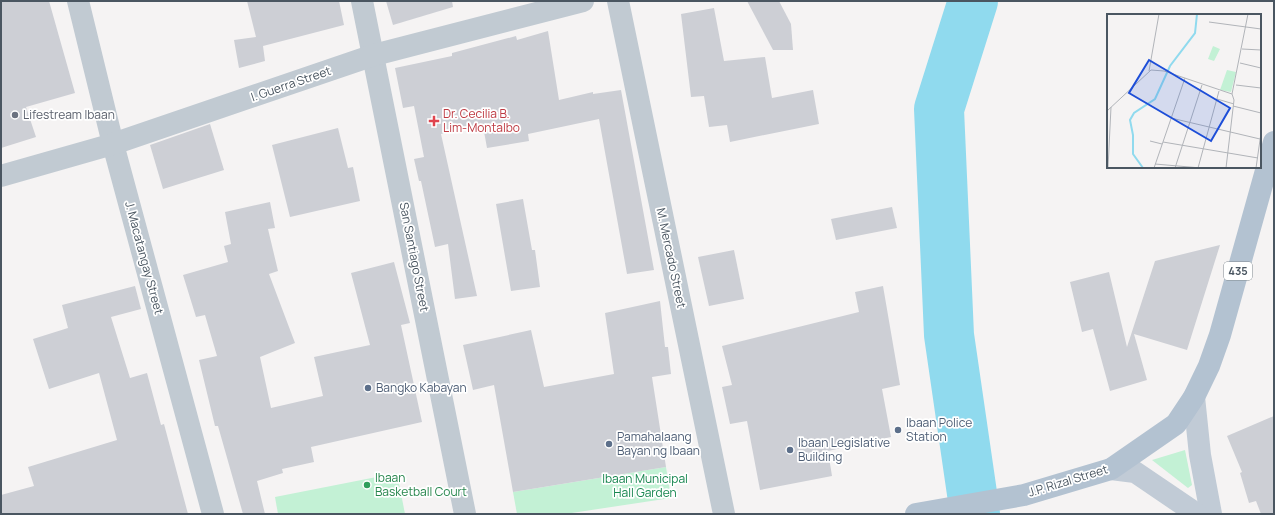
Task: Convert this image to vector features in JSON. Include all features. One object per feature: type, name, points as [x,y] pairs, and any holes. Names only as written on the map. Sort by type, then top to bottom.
[{"type":"main road","name":"435","points":[[1194,397],[1209,366],[1220,335],[1274,142]]},
{"type":"main road","name":"J.P. Rizal Street","points":[[916,514],[1024,495],[1111,469],[1176,424],[1194,397]]},
{"type":"main road","points":[[1194,397],[1200,455],[1211,514]]},
{"type":"main road","points":[[1111,469],[1135,472],[1197,514]]},
{"type":"street","name":"J. Macatangay Street","points":[[78,1],[113,144],[213,514]]},
{"type":"street","name":"San Santiago Street","points":[[362,1],[465,514]]},
{"type":"street","name":"I. Guerra Street","points":[[1,176],[113,144],[374,55],[583,1]]},
{"type":"street","name":"M. Mercado Street","points":[[618,1],[724,514]]},
{"type":"green space","points":[[1185,450],[1192,485],[1188,488],[1152,460]]},
{"type":"green space","name":"Ibaan Municipal Hall Garden","points":[[666,467],[671,498],[565,514],[517,514],[513,492]]},
{"type":"green space","name":"Ibaan Basketball Court","points":[[397,473],[405,514],[278,514],[275,497]]},
{"type":"building","points":[[1,1],[49,1],[75,93],[26,107],[36,137],[1,148]]},
{"type":"building","points":[[247,1],[339,1],[344,25],[263,46],[265,61],[239,68],[234,40],[256,37]]},
{"type":"building","points":[[386,1],[452,1],[453,7],[393,25]]},
{"type":"building","points":[[747,1],[779,1],[791,24],[793,50],[773,50]]},
{"type":"building","points":[[714,8],[724,61],[765,57],[772,98],[813,90],[819,124],[730,142],[727,125],[709,127],[704,96],[691,97],[681,14]]},
{"type":"building","points":[[548,31],[559,100],[593,92],[593,94],[621,90],[654,270],[627,274],[599,119],[528,134],[529,141],[487,148],[483,126],[441,134],[477,296],[455,299],[448,244],[435,247],[421,181],[419,181],[414,159],[424,157],[414,106],[403,108],[395,68],[452,56],[452,53],[516,36],[517,40]]},
{"type":"building","points":[[210,124],[224,170],[163,189],[150,145]]},
{"type":"building","points":[[338,128],[348,168],[353,167],[360,201],[290,217],[272,145]]},
{"type":"building","points":[[523,199],[532,250],[535,250],[540,287],[511,291],[496,204]]},
{"type":"building","points":[[270,202],[275,228],[268,229],[278,271],[269,274],[295,343],[260,357],[271,408],[323,396],[314,357],[370,345],[351,273],[394,262],[410,323],[401,325],[422,422],[311,447],[314,462],[282,469],[283,473],[257,481],[265,514],[243,514],[218,426],[215,426],[199,360],[217,356],[205,315],[196,317],[183,275],[228,262],[224,246],[231,244],[225,212]]},
{"type":"building","points":[[892,207],[897,228],[836,240],[831,219]]},
{"type":"building","points":[[1220,245],[1187,350],[1134,334],[1147,380],[1110,391],[1093,329],[1082,332],[1070,282],[1109,272],[1127,347],[1155,261]]},
{"type":"building","points":[[734,250],[744,299],[709,306],[698,257]]},
{"type":"building","points":[[135,286],[141,309],[111,317],[130,378],[147,373],[161,425],[164,424],[188,514],[1,514],[1,495],[34,486],[28,467],[117,440],[99,373],[49,389],[33,339],[68,328],[62,305]]},
{"type":"building","points":[[883,286],[900,385],[882,389],[891,437],[828,451],[832,476],[760,490],[747,421],[730,424],[722,387],[732,385],[722,346],[859,312],[855,292]]},
{"type":"building","points":[[660,301],[665,347],[668,347],[671,374],[652,377],[666,467],[513,492],[494,385],[473,390],[463,345],[531,330],[544,387],[614,374],[605,313]]},
{"type":"building","points":[[1274,416],[1274,514],[1261,514],[1256,501],[1249,503],[1240,473],[1242,472],[1227,436]]},
{"type":"waterway","points":[[973,1],[939,109],[949,335],[975,514]]},
{"type":"place","name":"Lifestream Ibaan","points":[[15,115]]},
{"type":"place","name":"Dr. Cecilia B. Lim-Montalbo","points":[[434,121]]},
{"type":"place","name":"Bangko Kabayan","points":[[368,388]]},
{"type":"place","name":"Ibaan Police Station","points":[[898,430]]},
{"type":"place","name":"Pamahalaang Bayan ng Ibaan","points":[[609,444]]},
{"type":"place","name":"Ibaan Legislative Building","points":[[790,450]]},
{"type":"place","name":"Ibaan Basketball Court","points":[[367,485]]}]
